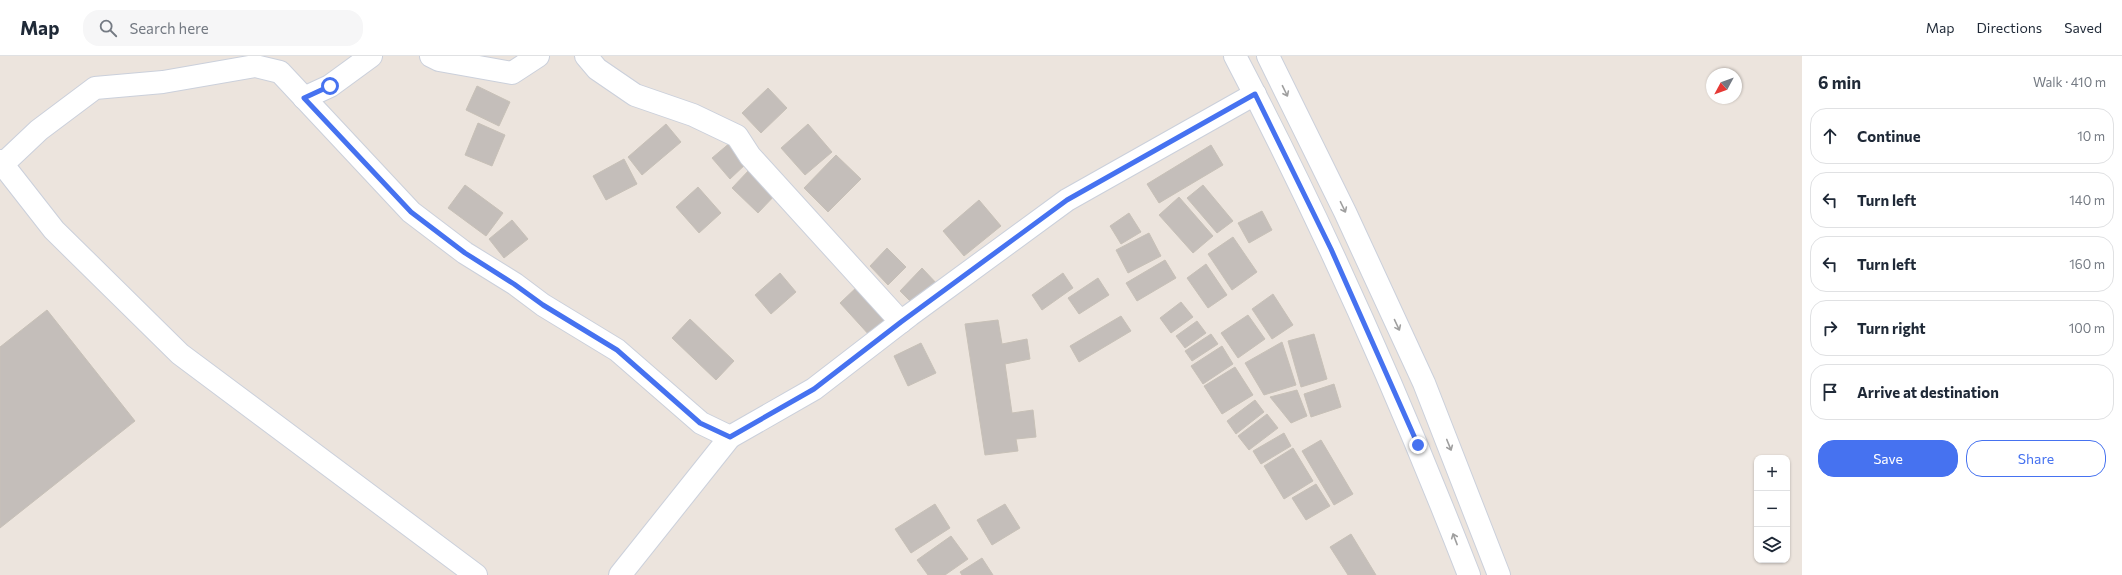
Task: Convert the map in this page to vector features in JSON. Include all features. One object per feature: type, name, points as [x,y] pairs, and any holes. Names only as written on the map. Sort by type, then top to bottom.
[{"type":"street","points":[[304,98],[330,86],[371,56]]},
{"type":"street","points":[[431,56],[439,60],[512,72],[538,56]]},
{"type":"street","points":[[586,56],[597,69],[635,95],[693,114],[737,136],[750,156],[901,322]]},
{"type":"street","points":[[1235,56],[1331,249],[1415,437],[1469,575]]},
{"type":"street","points":[[1268,56],[1345,212],[1424,383],[1499,575]]},
{"type":"street","points":[[476,575],[180,354],[54,230],[1,162],[39,130],[95,88],[163,82],[254,66],[280,72],[411,212],[465,253],[514,284],[543,305],[617,350],[700,423],[730,437]]},
{"type":"street","points":[[620,575],[730,437],[814,389],[901,322],[1067,200],[1255,94]]},
{"type":"building","points":[[477,86],[510,102],[499,126],[466,110]]},
{"type":"building","points":[[768,88],[787,108],[761,133],[742,113]]},
{"type":"building","points":[[478,123],[505,135],[492,166],[465,155]]},
{"type":"building","points":[[666,124],[681,142],[642,175],[628,157]]},
{"type":"building","points":[[808,124],[832,152],[805,175],[781,148]]},
{"type":"building","points":[[731,142],[748,162],[730,179],[712,158]]},
{"type":"building","points":[[1211,145],[1223,165],[1159,203],[1147,184]]},
{"type":"building","points":[[836,155],[861,179],[828,212],[804,188]]},
{"type":"building","points":[[624,159],[637,184],[606,200],[593,176]]},
{"type":"building","points":[[751,168],[778,192],[758,213],[732,188]]},
{"type":"building","points":[[465,185],[503,213],[486,236],[448,208]]},
{"type":"building","points":[[1203,185],[1233,221],[1217,233],[1187,198]]},
{"type":"building","points":[[698,187],[721,213],[699,233],[676,207]]},
{"type":"building","points":[[1179,197],[1213,236],[1193,253],[1159,215]]},
{"type":"building","points":[[979,200],[1001,226],[964,256],[943,231]]},
{"type":"building","points":[[1262,211],[1272,230],[1249,243],[1238,223]]},
{"type":"building","points":[[1129,213],[1141,232],[1121,244],[1110,226]]},
{"type":"building","points":[[512,220],[528,239],[504,258],[489,239]]},
{"type":"building","points":[[1149,233],[1161,256],[1128,273],[1116,250]]},
{"type":"building","points":[[1233,237],[1257,272],[1232,290],[1208,254]]},
{"type":"building","points":[[887,248],[906,267],[888,285],[870,266]]},
{"type":"building","points":[[1165,260],[1176,278],[1137,301],[1126,283]]},
{"type":"building","points":[[1206,264],[1227,295],[1208,308],[1187,278]]},
{"type":"building","points":[[922,268],[939,286],[917,308],[900,291]]},
{"type":"building","points":[[780,273],[796,292],[771,314],[755,295]]},
{"type":"building","points":[[1063,273],[1073,288],[1042,310],[1032,295]]},
{"type":"building","points":[[1098,278],[1109,295],[1079,314],[1068,298]]},
{"type":"building","points":[[859,285],[891,318],[871,337],[840,303]]},
{"type":"building","points":[[1273,294],[1293,325],[1272,339],[1252,309]]},
{"type":"building","points":[[1181,302],[1193,317],[1171,333],[1160,318]]},
{"type":"building","points":[[47,310],[135,421],[0,528],[0,347]]},
{"type":"building","points":[[1248,315],[1265,339],[1238,358],[1221,333]]},
{"type":"building","points":[[1121,316],[1131,331],[1079,362],[1070,346]]},
{"type":"building","points":[[690,319],[734,361],[716,380],[672,338]]},
{"type":"building","points":[[998,320],[1002,344],[1027,339],[1030,359],[1005,364],[1012,413],[1033,410],[1036,437],[1016,439],[1018,451],[985,455],[965,324]]},
{"type":"building","points":[[1197,321],[1206,333],[1185,348],[1176,336]]},
{"type":"building","points":[[1211,334],[1218,344],[1192,361],[1185,351]]},
{"type":"building","points":[[1314,334],[1327,379],[1301,387],[1288,341]]},
{"type":"building","points":[[1282,342],[1296,385],[1264,395],[1245,363]]},
{"type":"building","points":[[921,343],[936,373],[908,386],[894,356]]},
{"type":"building","points":[[1222,346],[1233,364],[1203,384],[1191,366]]},
{"type":"building","points":[[1235,367],[1253,395],[1222,414],[1204,386]]},
{"type":"building","points":[[1334,384],[1341,407],[1311,417],[1304,394]]},
{"type":"building","points":[[1297,390],[1307,416],[1291,423],[1270,397]]},
{"type":"building","points":[[1255,400],[1264,412],[1236,434],[1227,421]]},
{"type":"building","points":[[1267,414],[1278,428],[1249,450],[1238,436]]},
{"type":"building","points":[[1284,433],[1291,446],[1261,464],[1253,451]]},
{"type":"building","points":[[1321,440],[1353,494],[1334,505],[1302,451]]},
{"type":"building","points":[[1293,448],[1313,481],[1284,499],[1264,466]]},
{"type":"building","points":[[1316,484],[1330,506],[1306,520],[1292,498]]},
{"type":"building","points":[[935,504],[950,528],[911,553],[895,529]]},
{"type":"building","points":[[1005,504],[1020,528],[992,545],[977,520]]},
{"type":"building","points":[[1351,534],[1376,575],[1348,575],[1330,547]]},
{"type":"building","points":[[951,536],[968,559],[945,575],[928,575],[917,560]]},
{"type":"building","points":[[982,558],[993,575],[962,575],[960,572]]},
{"type":"route","points":[[330,86],[304,98],[411,212],[465,253],[514,284],[543,305],[617,350],[700,423],[730,437],[814,389],[901,322],[1067,200],[1255,94],[1331,249],[1418,445]]}]
